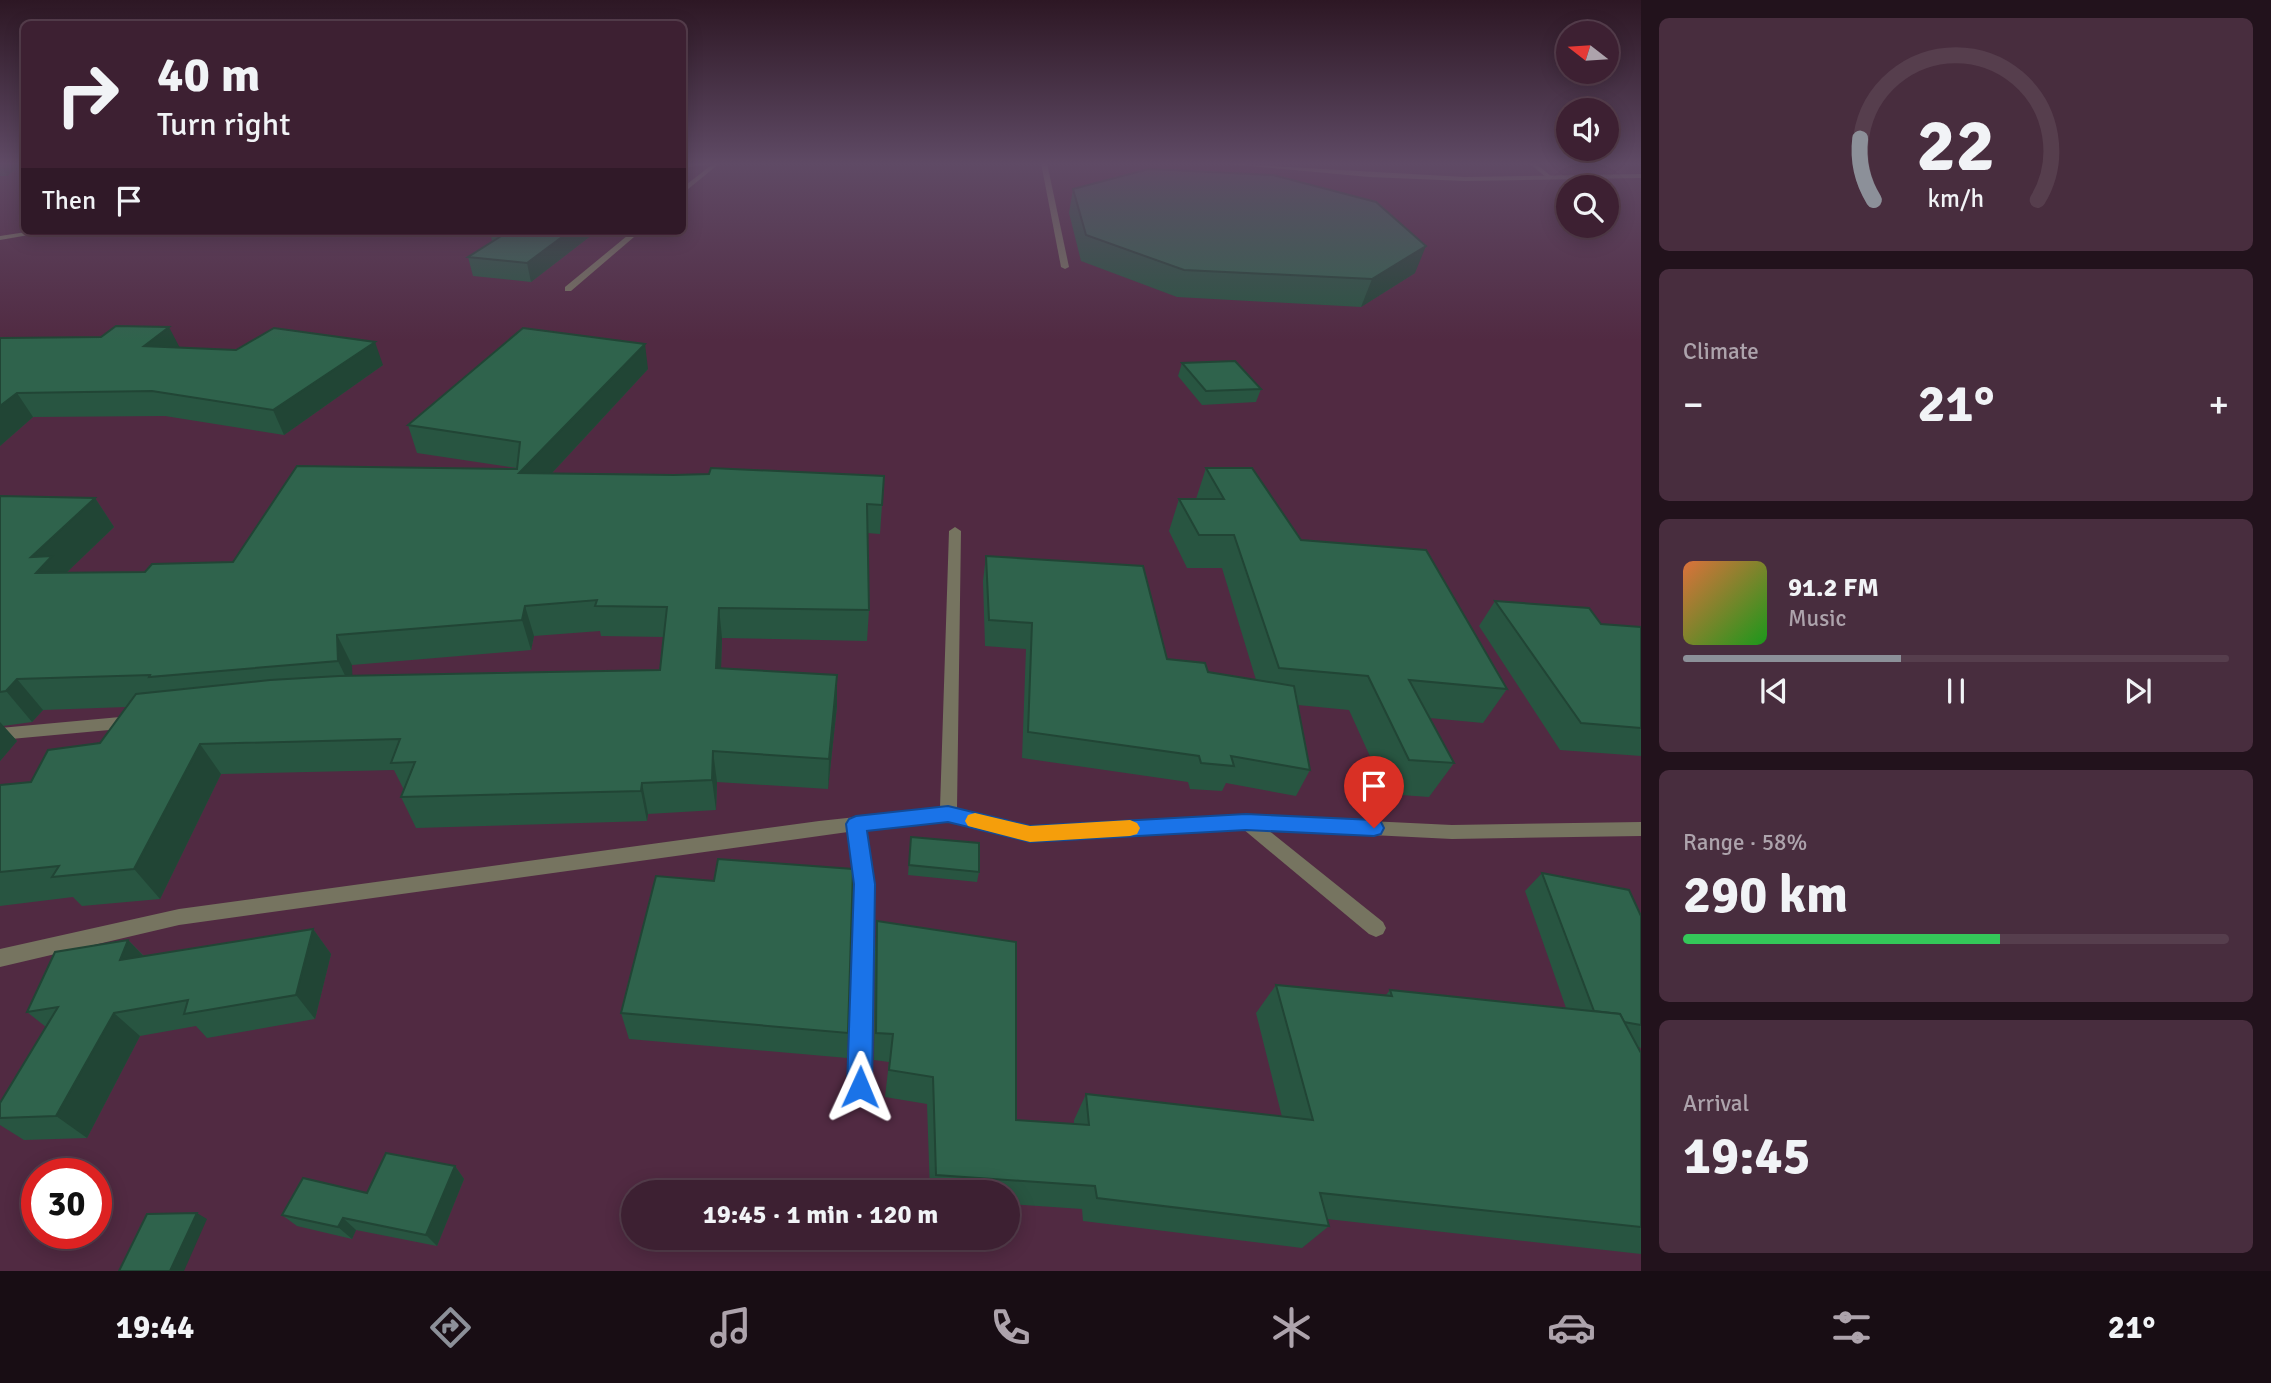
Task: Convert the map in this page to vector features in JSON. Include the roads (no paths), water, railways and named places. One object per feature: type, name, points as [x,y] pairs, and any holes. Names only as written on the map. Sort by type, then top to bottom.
[{"type":"street","points":[[1057,222],[1066,267]]},
{"type":"street","points":[[0,238],[21,235]]},
{"type":"street","points":[[568,289],[632,235]]},
{"type":"street","points":[[948,814],[955,531]]},
{"type":"street","points":[[0,734],[148,720]]},
{"type":"street","points":[[0,958],[179,917],[856,824],[948,814],[1030,834],[1246,822],[1452,832],[1641,829]]},
{"type":"street","points":[[1246,822],[1376,928]]},
{"type":"street","points":[[856,824],[864,884],[860,1087]]}]
